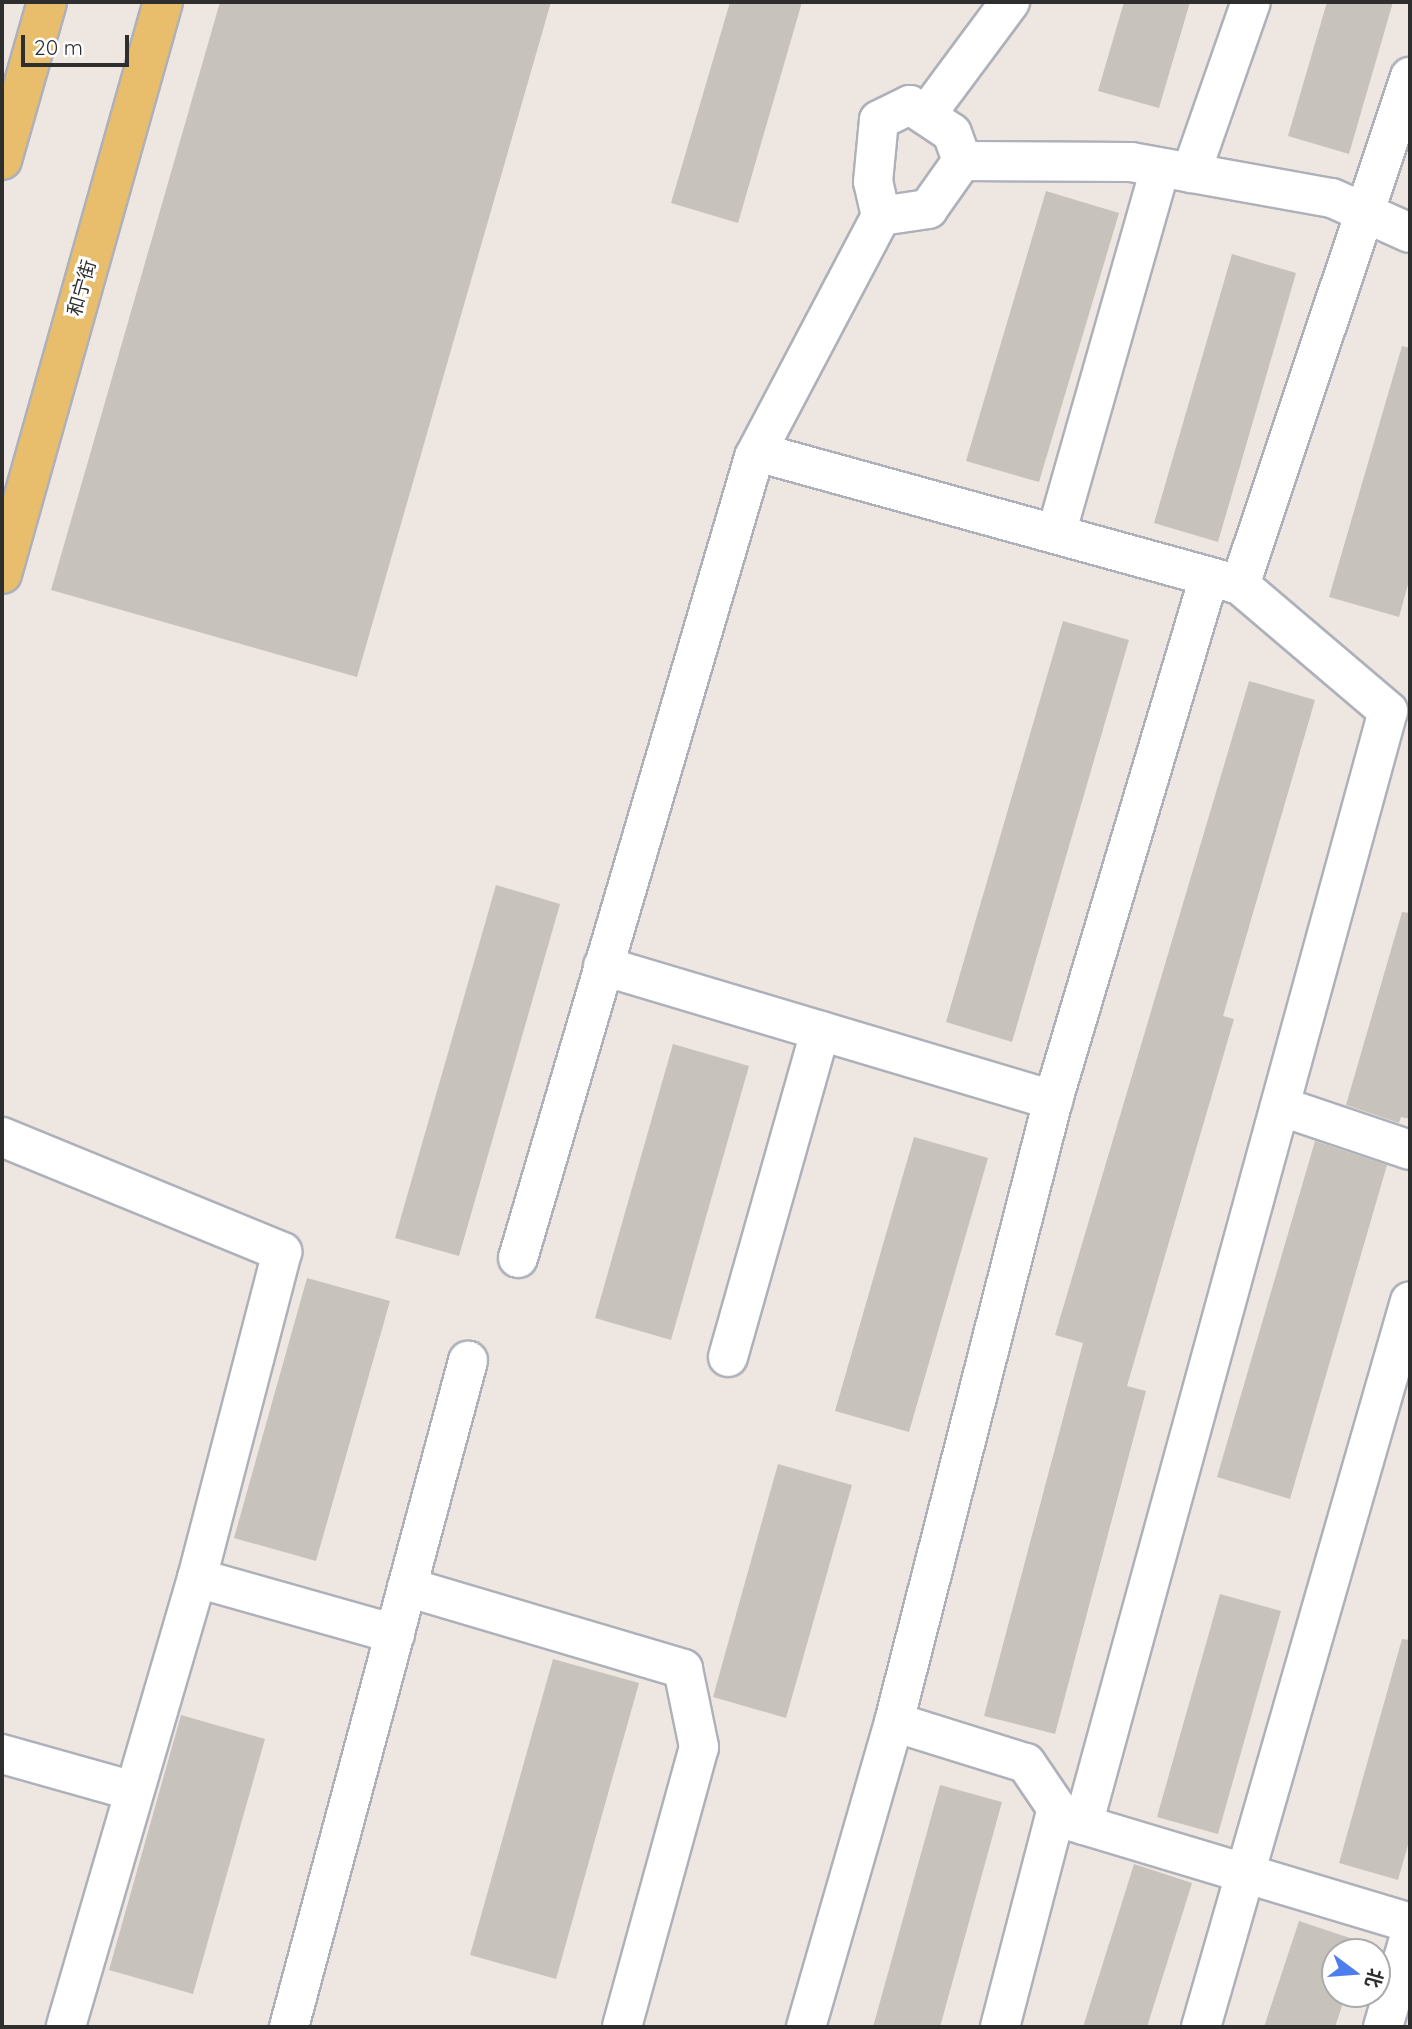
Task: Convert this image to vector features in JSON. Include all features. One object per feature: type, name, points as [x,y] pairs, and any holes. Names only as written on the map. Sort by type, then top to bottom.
[{"type":"main road","points":[[2,160],[47,2]]},
{"type":"main road","name":"和宁街","points":[[2,575],[163,2]]},
{"type":"lane","points":[[926,115],[1010,2]]},
{"type":"lane","points":[[1056,534],[1175,170],[1251,2]]},
{"type":"lane","points":[[806,2027],[894,1722],[1053,1100],[1225,581],[1367,214],[1410,76]]},
{"type":"lane","points":[[518,1258],[757,452],[881,216],[873,182],[879,120],[910,105],[952,133],[962,160]]},
{"type":"lane","points":[[962,160],[1175,170],[1332,198],[1410,233]]},
{"type":"lane","points":[[881,216],[928,209],[962,160]]},
{"type":"lane","points":[[757,452],[1225,581],[1399,702],[1070,1817],[1000,2027]]},
{"type":"lane","points":[[603,966],[1053,1100]]},
{"type":"lane","points":[[729,1357],[820,1031]]},
{"type":"lane","points":[[1280,1106],[1410,1150]]},
{"type":"lane","points":[[2,1137],[282,1252],[197,1578],[66,2027]]},
{"type":"lane","points":[[1201,2027],[1410,1301]]},
{"type":"lane","points":[[289,2027],[468,1361]]},
{"type":"lane","points":[[197,1578],[395,1634]]},
{"type":"lane","points":[[407,1587],[683,1669],[699,1747],[622,2027]]},
{"type":"lane","points":[[894,1722],[1026,1763],[1070,1817],[1410,1923]]},
{"type":"lane","points":[[2,1754],[134,1791]]},
{"type":"lane","points":[[1383,2027],[1410,1934]]},
{"type":"building","points":[[220,2],[551,2],[357,677],[51,590]]},
{"type":"building","points":[[730,2],[802,2],[738,223],[671,203]]},
{"type":"building","points":[[1124,2],[1190,2],[1159,108],[1098,91]]},
{"type":"building","points":[[1327,2],[1393,2],[1349,154],[1288,136]]},
{"type":"building","points":[[1046,191],[1119,213],[1039,482],[966,461]]},
{"type":"building","points":[[1232,254],[1296,273],[1218,542],[1154,523]]},
{"type":"building","points":[[1402,346],[1410,348],[1410,577],[1399,617],[1329,597]]},
{"type":"building","points":[[1063,621],[1129,640],[1012,1042],[946,1022]]},
{"type":"building","points":[[1249,681],[1315,700],[1223,1016],[1234,1019],[1127,1386],[1146,1391],[1055,1734],[984,1716],[1083,1343],[1055,1335]]},
{"type":"building","points":[[496,885],[560,904],[459,1256],[395,1238]]},
{"type":"building","points":[[1402,912],[1410,913],[1410,1119],[1401,1117],[1399,1123],[1346,1105]]},
{"type":"building","points":[[673,1044],[749,1066],[671,1340],[595,1318]]},
{"type":"building","points":[[914,1137],[988,1158],[909,1432],[835,1411]]},
{"type":"building","points":[[1315,1141],[1387,1165],[1290,1499],[1217,1477]]},
{"type":"building","points":[[307,1278],[390,1301],[316,1561],[234,1538]]},
{"type":"building","points":[[778,1464],[852,1485],[786,1718],[713,1697]]},
{"type":"building","points":[[1220,1594],[1281,1611],[1218,1834],[1157,1817]]},
{"type":"building","points":[[1402,1639],[1410,1640],[1410,1838],[1398,1880],[1339,1863]]},
{"type":"building","points":[[553,1659],[639,1683],[556,1979],[470,1955]]},
{"type":"building","points":[[181,1715],[265,1739],[193,1994],[109,1970]]},
{"type":"building","points":[[940,1785],[1002,1802],[940,2027],[873,2027]]},
{"type":"building","points":[[1134,1864],[1192,1883],[1147,2027],[1083,2027]]},
{"type":"building","points":[[1299,1921],[1350,1938],[1321,1938],[1321,2008],[1341,2008],[1335,2027],[1264,2027]]}]
